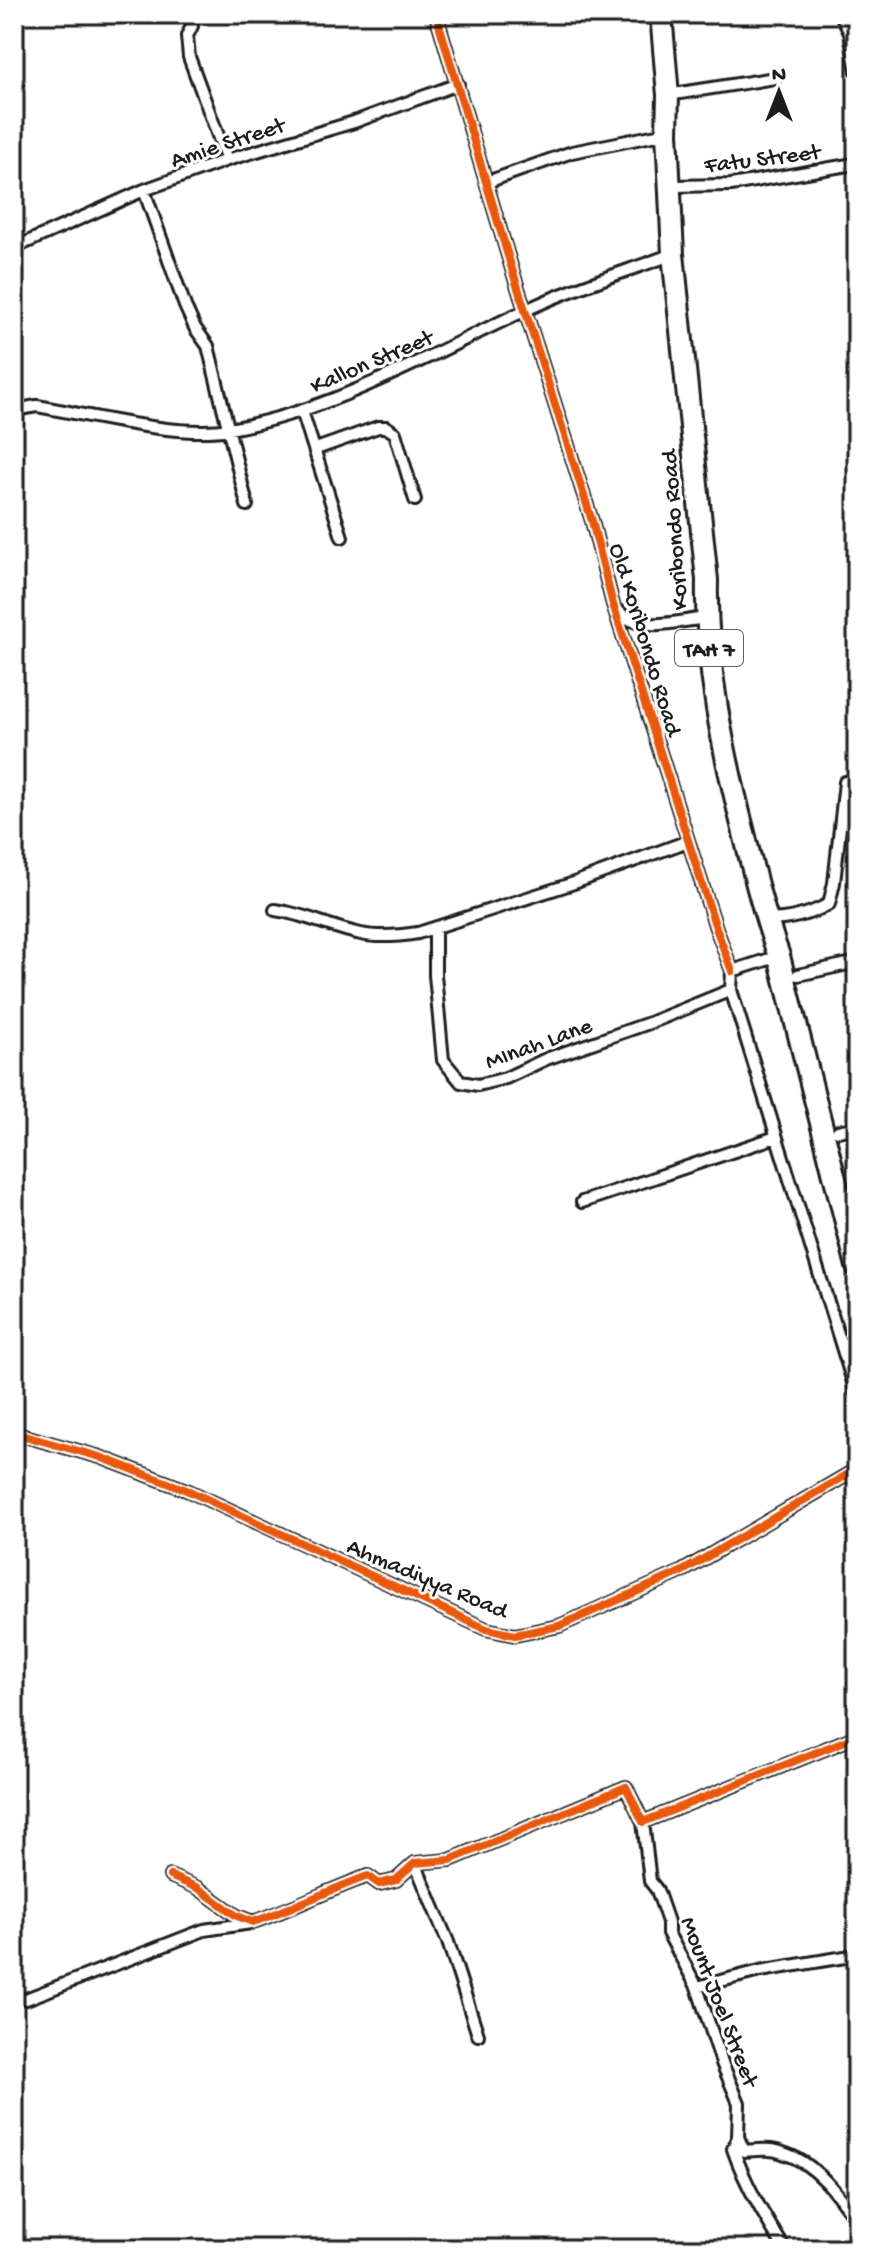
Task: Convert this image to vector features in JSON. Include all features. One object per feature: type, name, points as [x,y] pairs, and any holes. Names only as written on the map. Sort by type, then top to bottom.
[{"type":"highway","name":"Koribondo Road","points":[[661,14],[668,95],[673,254],[707,580],[706,618],[715,697],[731,780],[766,920],[779,956],[853,1233],[857,1266]]},
{"type":"street","name":"Old Koribondo Road","points":[[436,14],[592,521],[612,601],[732,971],[731,990],[857,1395]]},
{"type":"street","points":[[841,14],[850,33],[857,72]]},
{"type":"street","points":[[192,26],[187,36],[189,57],[227,160]]},
{"type":"street","points":[[668,95],[775,78]]},
{"type":"street","name":"Amie Street","points":[[14,248],[144,190],[227,160],[354,122],[458,84]]},
{"type":"street","points":[[487,182],[572,152],[667,133]]},
{"type":"street","name":"Fatu Street","points":[[671,186],[731,185],[857,161]]},
{"type":"street","points":[[144,190],[185,306],[208,346],[247,505]]},
{"type":"street","name":"Kallon Street","points":[[14,410],[37,406],[184,430],[227,430],[302,411],[673,254]]},
{"type":"street","points":[[302,411],[342,537]]},
{"type":"street","points":[[316,449],[386,427],[395,433],[415,500]]},
{"type":"street","points":[[612,601],[619,613],[634,623],[706,618]]},
{"type":"street","points":[[766,920],[782,920],[814,912],[829,904],[845,782]]},
{"type":"street","points":[[275,910],[295,913],[362,934],[396,936],[435,930],[688,841]]},
{"type":"street","name":"MInah Lane","points":[[435,930],[435,975],[443,1060],[461,1082],[470,1084],[506,1078],[546,1059],[731,990]]},
{"type":"street","points":[[732,971],[779,956]]},
{"type":"street","points":[[798,975],[857,962]]},
{"type":"street","points":[[838,1131],[857,1127]]},
{"type":"street","points":[[582,1202],[776,1137]]},
{"type":"street","name":"Ahmadiyya Road","points":[[14,1433],[100,1457],[189,1491],[486,1629],[515,1635],[559,1626],[681,1572],[857,1469]]},
{"type":"street","points":[[26,1999],[204,1930],[253,1922],[368,1876],[379,1884],[396,1880],[415,1863],[450,1860],[626,1787],[643,1822],[857,1736]]},
{"type":"street","name":"Mount Joel Street","points":[[643,1822],[650,1881],[657,1890],[668,1922],[668,1933],[697,1987],[739,2103],[738,2137],[733,2149],[740,2171],[754,2202],[785,2249]]},
{"type":"street","points":[[415,1863],[448,1942],[478,2035]]},
{"type":"street","points":[[170,1876],[198,1888],[237,1916],[253,1922]]},
{"type":"street","points":[[697,1987],[760,1971],[857,1955]]},
{"type":"street","points":[[738,2137],[744,2151],[764,2149],[784,2153],[812,2170],[827,2182],[857,2222]]},
{"type":"cycle path","points":[[436,14],[511,266],[592,521],[612,601],[732,971]]},
{"type":"cycle path","points":[[14,1433],[100,1457],[189,1491],[486,1629],[515,1635],[559,1626],[681,1572],[857,1469]]},
{"type":"cycle path","points":[[170,1876],[198,1888],[237,1916],[253,1922],[368,1876],[379,1884],[396,1880],[415,1863],[450,1860],[626,1787],[643,1822],[857,1736]]}]
